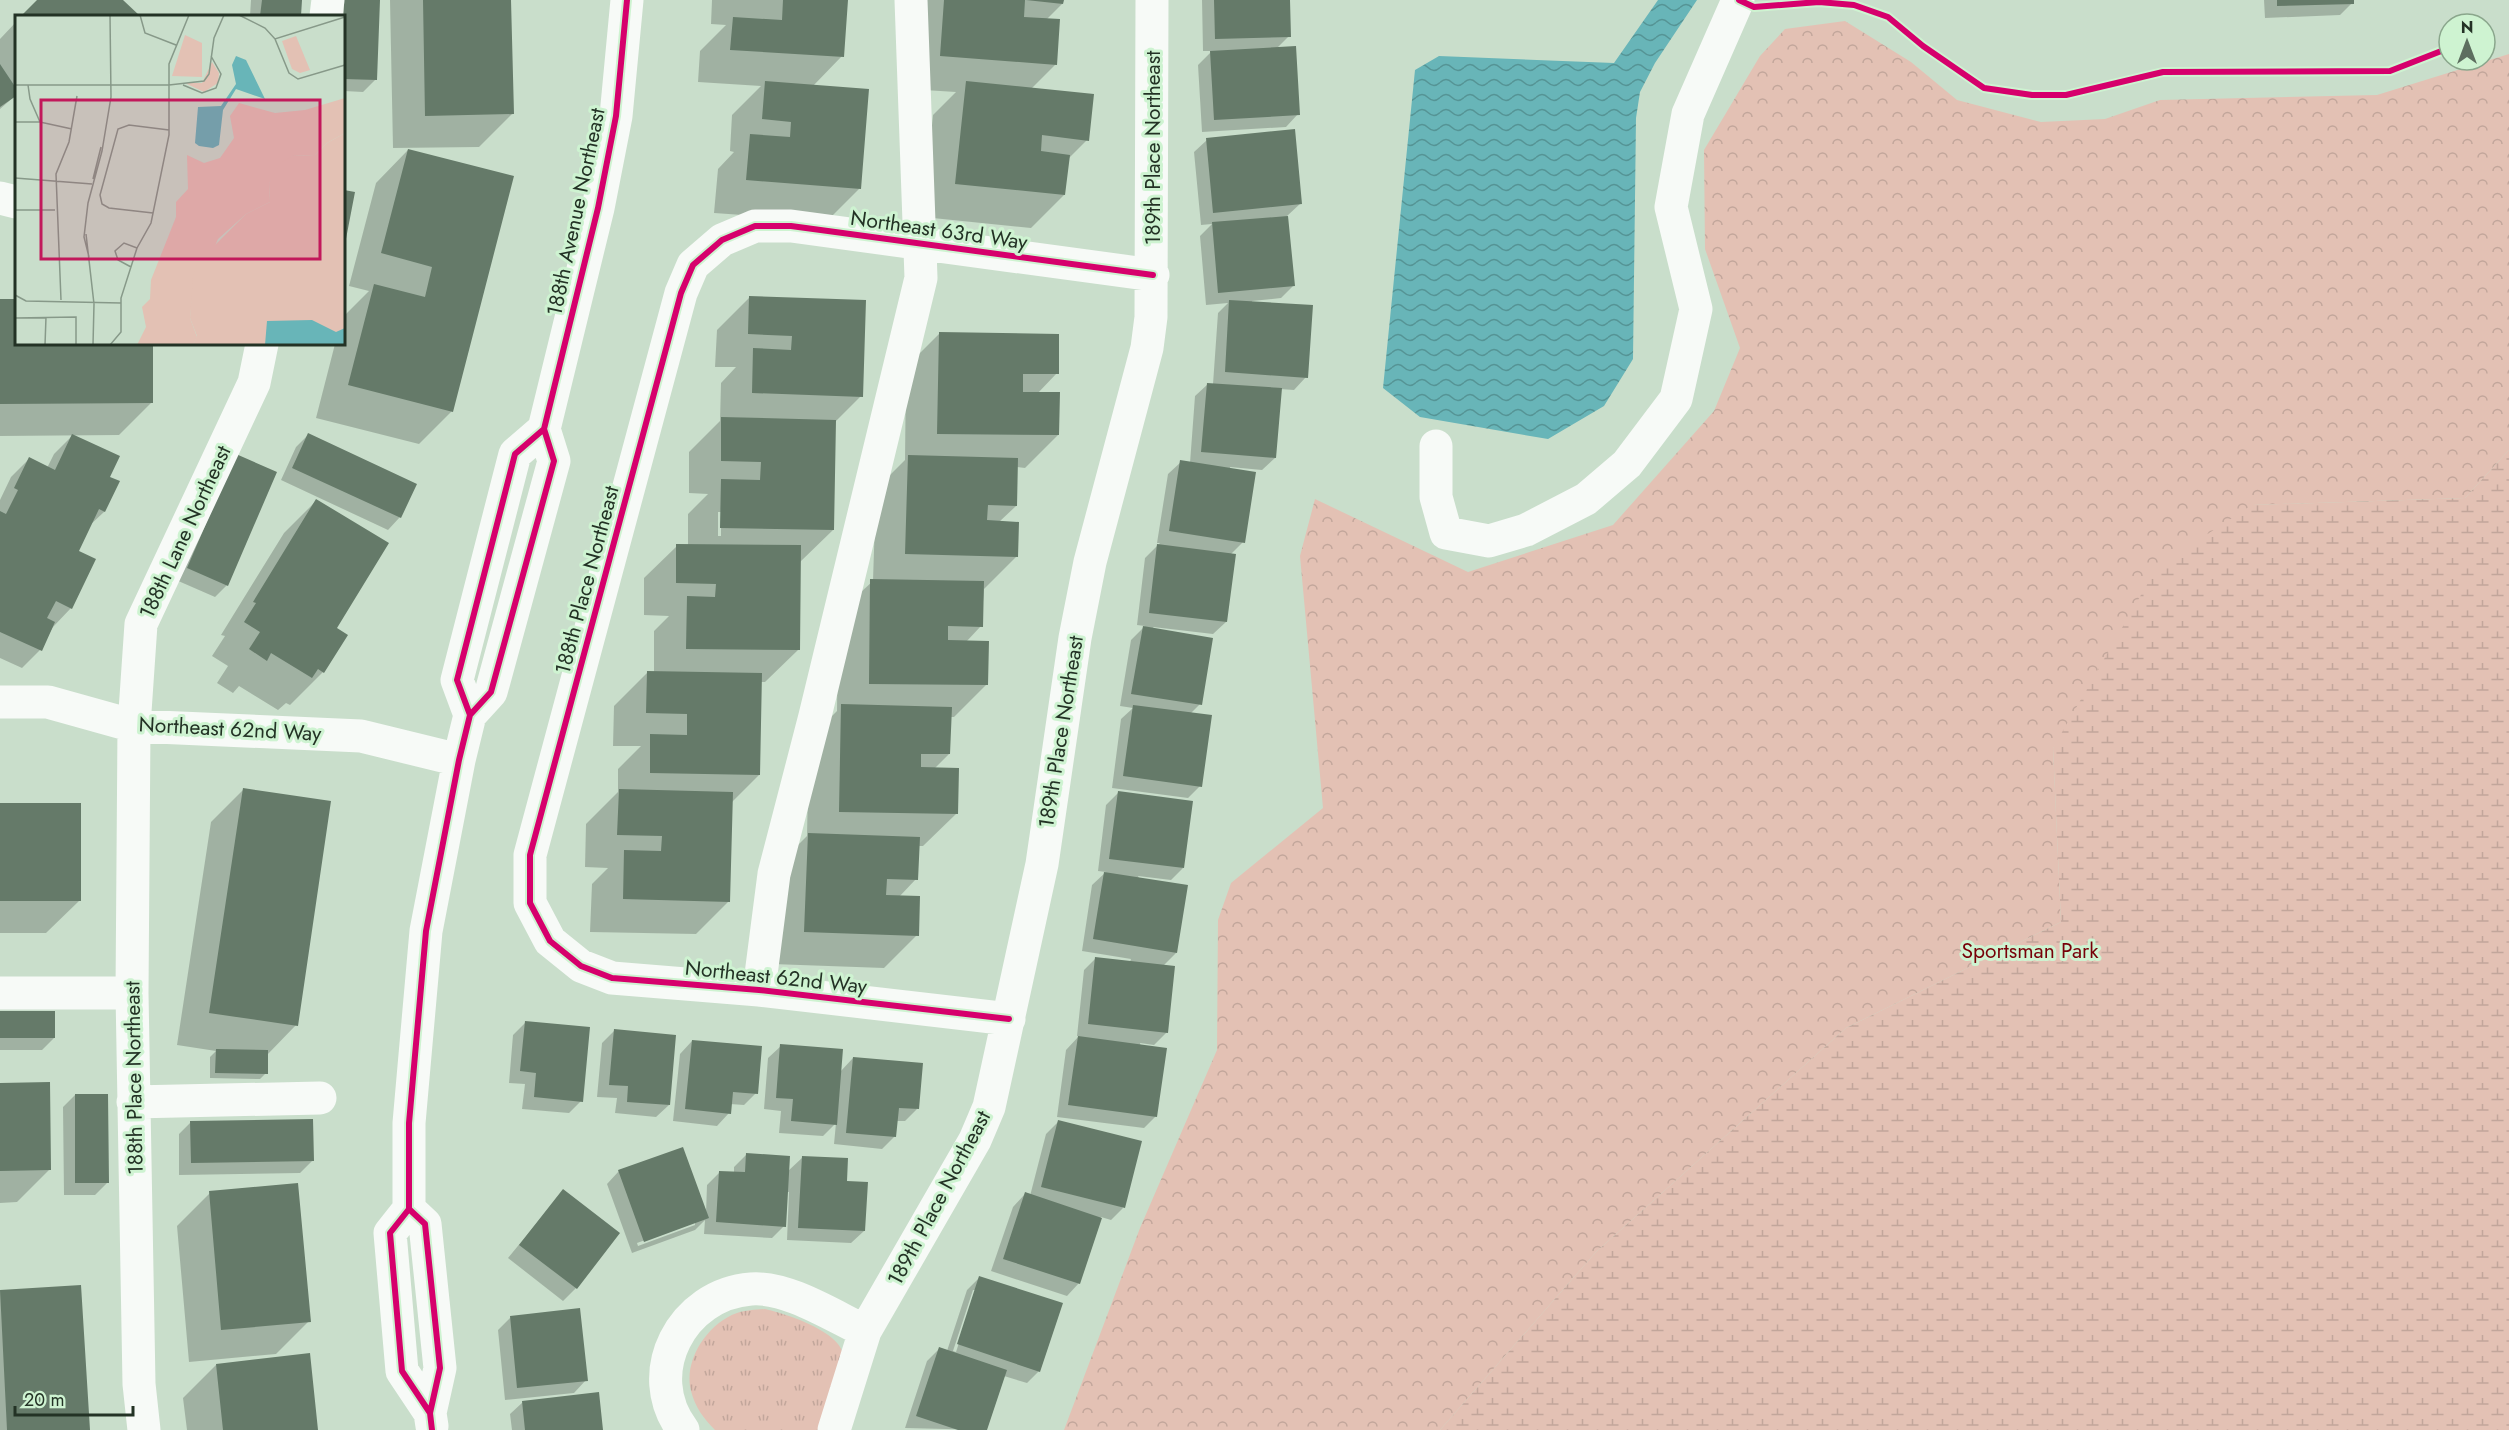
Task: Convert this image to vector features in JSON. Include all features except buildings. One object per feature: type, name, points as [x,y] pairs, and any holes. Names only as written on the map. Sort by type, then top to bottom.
[{"type":"street","points":[[326,15],[327,0]]},
{"type":"street","name":"188th Avenue Northeast","points":[[431,1421],[440,1368],[425,1224],[409,1209],[409,1123],[426,931],[459,759],[470,715],[491,692],[554,461],[544,429],[598,208],[616,116],[627,0]]},
{"type":"street","points":[[759,990],[774,874],[815,716],[921,278],[911,0]]},
{"type":"street","name":"189th Place Northeast","points":[[834,1430],[865,1331],[975,1140],[989,1107],[1010,1018],[1042,864],[1065,702],[1090,562],[1147,348],[1152,317],[1152,0]]},
{"type":"street","points":[[1436,447],[1436,496],[1446,533],[1488,541],[1526,530],[1586,499],[1627,464],[1676,399],[1696,309],[1671,207],[1688,114],[1738,0]]},
{"type":"street","points":[[0,198],[15,202]]},
{"type":"street","name":"Northeast 63rd Way","points":[[722,240],[755,226],[791,226],[921,246],[1153,275]]},
{"type":"street","name":"188th Place Northeast","points":[[550,941],[530,903],[530,855],[681,293],[693,265],[722,240]]},
{"type":"street","name":"188th Lane Northeast","points":[[134,726],[141,624],[254,383],[262,345]]},
{"type":"street","name":"Northeast 62nd Way","points":[[0,702],[48,702],[134,726],[361,736],[459,759]]},
{"type":"street","name":"188th Place Northeast","points":[[134,726],[133,1102],[139,1384],[144,1430]]},
{"type":"street","name":"Northeast 62nd Way","points":[[550,941],[581,966],[612,978],[759,990],[1010,1018]]},
{"type":"street","points":[[0,993],[132,993]]},
{"type":"street","points":[[133,1102],[320,1098]]},
{"type":"street","points":[[683,1430],[676,1420],[666,1392],[667,1362],[677,1334],[696,1310],[722,1295],[752,1289],[782,1292],[865,1331]]},
{"type":"green space","points":[[1845,21],[1911,62],[1957,100],[2041,122],[2105,119],[2160,100],[2377,95],[2451,72],[2497,72],[2497,58],[2509,54],[2509,450],[2465,498],[2253,505],[2053,748],[2061,922],[1846,1028],[1596,1252],[1440,1430],[1064,1430],[1140,1228],[1217,1050],[1218,920],[1231,883],[1323,808],[1300,556],[1315,499],[1468,572],[1613,525],[1714,411],[1740,348],[1705,249],[1704,150],[1760,56],[1785,29]]},
{"type":"green space","name":"Sportsman Park","points":[[2509,450],[2509,1430],[1440,1430],[1596,1252],[1846,1028],[2061,922],[2053,748],[2157,567],[2252,505],[2465,498]]},
{"type":"green space","points":[[765,1309],[812,1326],[835,1340],[841,1349],[843,1358],[840,1374],[821,1430],[715,1430],[695,1402],[689,1379],[694,1355],[700,1344],[716,1325],[726,1318],[737,1313]]},
{"type":"water","points":[[1658,0],[1697,0],[1655,63],[1640,92],[1636,118],[1633,359],[1604,406],[1548,439],[1420,417],[1383,388],[1415,70],[1439,56],[1614,63]]},
{"type":"cycle path","points":[[430,1413],[402,1371],[390,1233],[409,1209],[409,1123],[426,931],[470,715],[491,692],[554,461],[544,429],[598,208],[616,116],[627,0]]},
{"type":"cycle path","points":[[1739,0],[1754,7],[1819,2],[1854,5],[1888,17],[1923,46],[1984,88],[2032,95],[2066,95],[2163,72],[2390,71],[2437,53]]},
{"type":"cycle path","points":[[1009,1019],[759,990],[612,978],[581,966],[550,941],[530,903],[530,855],[681,293],[693,265],[722,240],[755,226],[791,226],[1153,275]]},
{"type":"cycle path","points":[[470,715],[457,680],[515,454],[544,429]]},
{"type":"cycle path","points":[[409,1209],[425,1224],[440,1368],[430,1413],[432,1430]]}]
